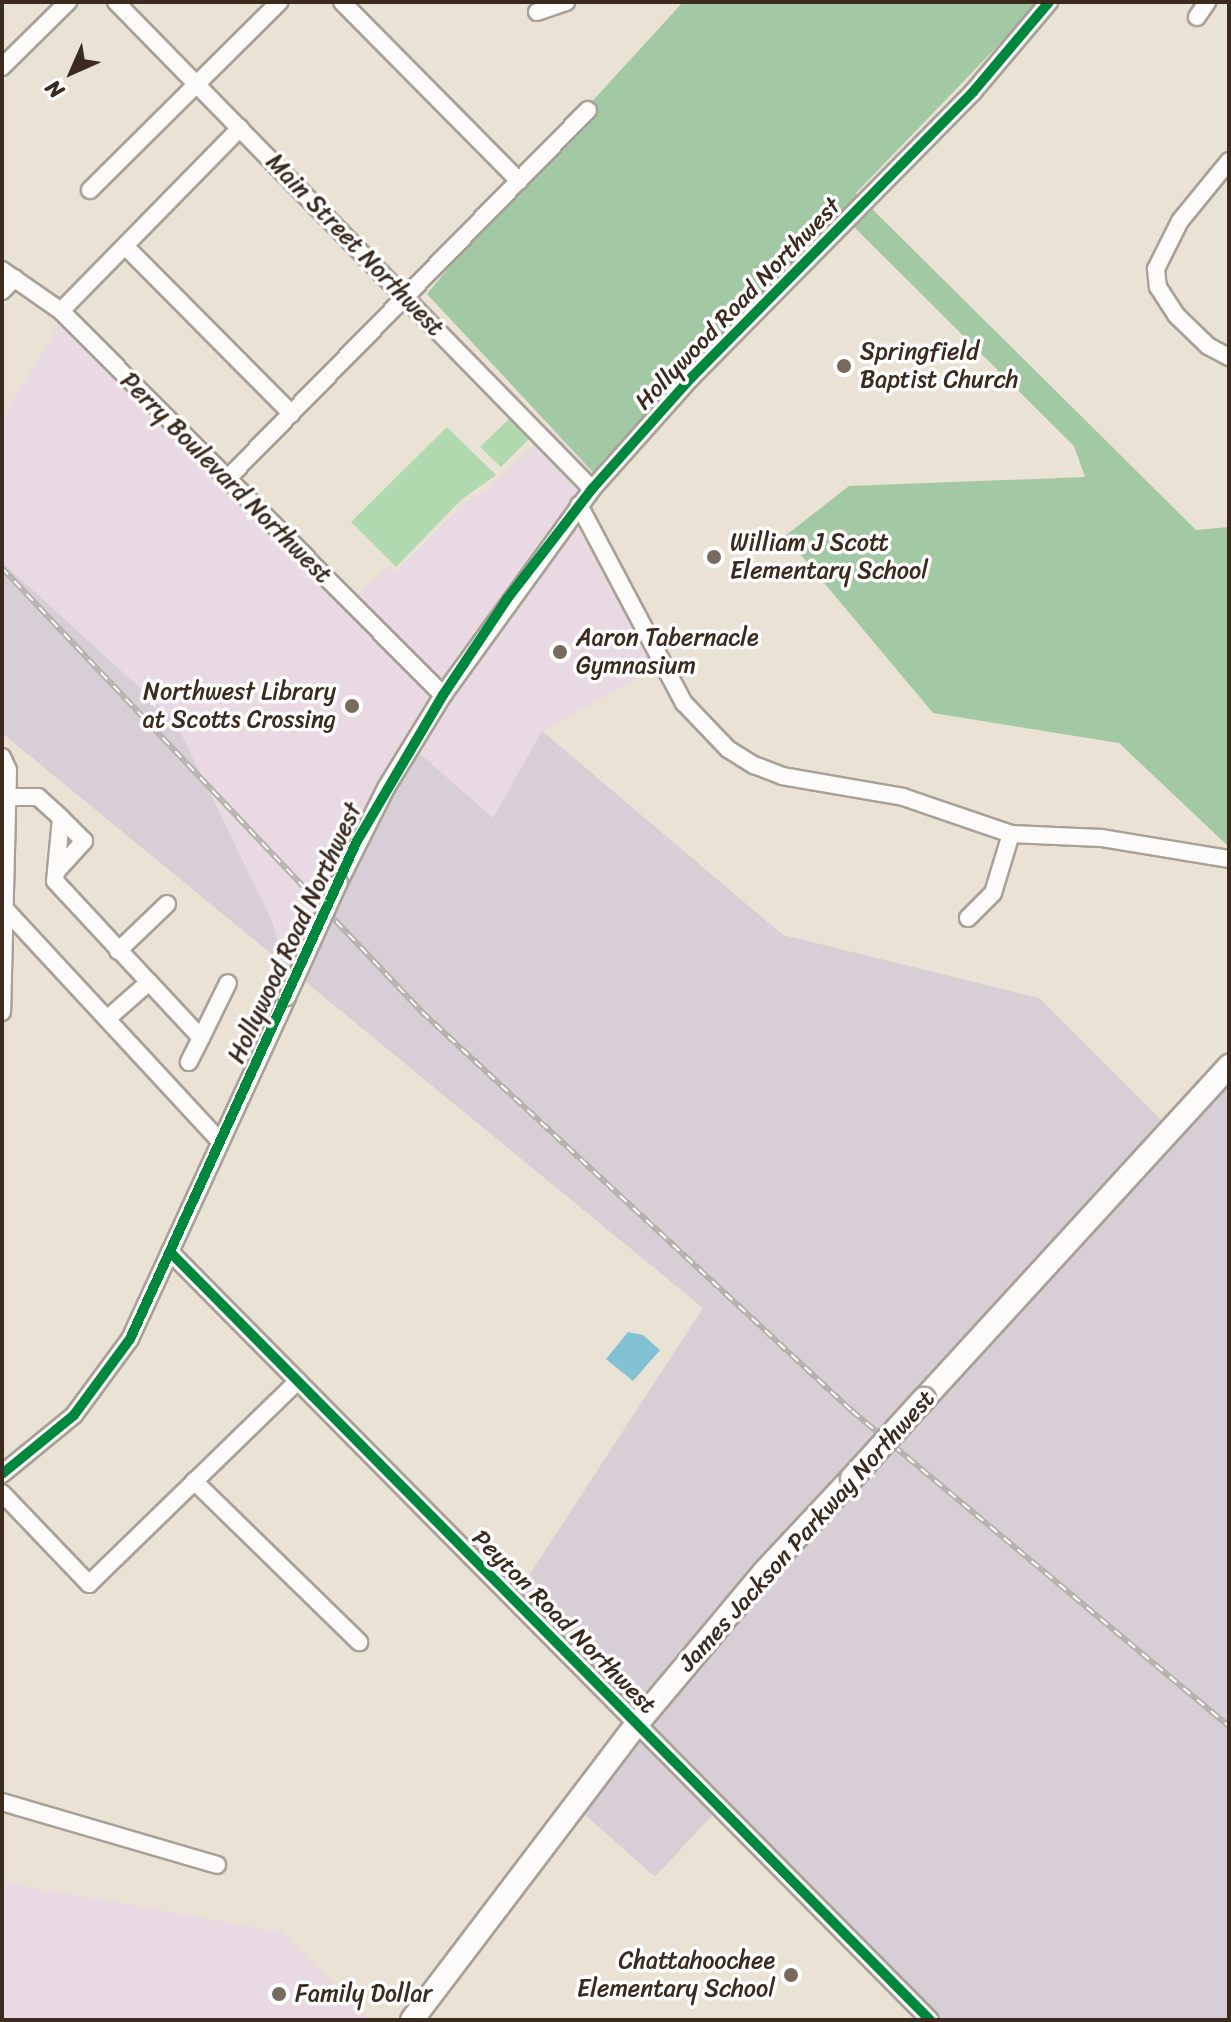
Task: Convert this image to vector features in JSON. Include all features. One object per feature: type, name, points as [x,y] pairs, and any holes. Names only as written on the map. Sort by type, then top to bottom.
[{"type":"main road","name":"James Jackson Parkway Northwest","points":[[412,2020],[637,1724],[764,1572],[1229,1066]]},
{"type":"street","name":"Main Street Northwest","points":[[116,2],[408,297],[592,489]]},
{"type":"street","points":[[90,190],[279,2]]},
{"type":"street","points":[[342,2],[519,181]]},
{"type":"street","points":[[537,12],[566,2]]},
{"type":"street","name":"Hollywood Road Northwest","points":[[2,1474],[47,1441],[95,1391],[130,1339],[339,882],[386,788],[443,695],[592,489],[691,378],[973,92],[1049,2]]},
{"type":"street","points":[[1197,17],[1207,2]]},
{"type":"street","points":[[2,67],[60,4]]},
{"type":"street","points":[[227,479],[588,110]]},
{"type":"street","points":[[61,311],[240,128]]},
{"type":"street","points":[[1228,163],[1180,221],[1156,269],[1158,287],[1176,315],[1208,346],[1229,357]]},
{"type":"street","points":[[126,247],[292,414]]},
{"type":"street","points":[[2,291],[8,274]]},
{"type":"street","name":"Perry Boulevard Northwest","points":[[8,274],[61,311],[443,695]]},
{"type":"street","points":[[579,505],[684,703],[728,749],[782,776],[903,797],[1011,834],[1127,841],[1229,859]]},
{"type":"street","points":[[2,757],[8,770],[2,1012]]},
{"type":"street","points":[[7,797],[38,797],[84,841],[56,872]]},
{"type":"street","points":[[61,818],[56,872],[61,891],[201,1038]]},
{"type":"street","points":[[968,918],[993,893],[1011,834]]},
{"type":"street","points":[[118,951],[167,904]]},
{"type":"street","points":[[5,909],[220,1141]]},
{"type":"street","points":[[107,1019],[149,982]]},
{"type":"street","points":[[189,1062],[228,983]]},
{"type":"street","name":"Peyton Road Northwest","points":[[170,1252],[930,2020]]},
{"type":"street","points":[[2,1493],[89,1584],[298,1381]]},
{"type":"street","points":[[194,1481],[359,1642]]},
{"type":"street","points":[[2,1802],[217,1865]]},
{"type":"shaded area","points":[[63,319],[344,608],[389,565],[396,572],[465,502],[486,491],[551,428],[605,485],[587,504],[665,663],[542,731],[493,818],[342,859],[301,945],[283,962],[272,921],[174,719],[2,562],[2,418]]},
{"type":"shaded area","points":[[2,562],[174,719],[272,921],[283,961],[301,945],[342,859],[410,745],[493,818],[542,731],[783,935],[1039,998],[1171,1130],[1229,1068],[1229,2020],[926,2020],[718,1809],[655,1877],[573,1804],[631,1718],[513,1600],[703,1308],[2,733]]},
{"type":"shaded area","points":[[2,1882],[281,1932],[370,2020],[2,2020]]},
{"type":"green space","points":[[683,2],[1040,2],[856,193],[1196,530],[1229,527],[1229,847],[1119,743],[933,713],[785,536],[849,486],[1085,477],[1074,446],[851,224],[786,285],[605,485],[427,294],[523,177]]},
{"type":"green space","points":[[510,418],[530,438],[501,467],[480,447]]},
{"type":"green space","points":[[447,427],[496,475],[461,500],[396,567],[351,522]]},
{"type":"water","points":[[628,1332],[643,1335],[660,1350],[633,1381],[606,1359]]},
{"type":"railway","points":[[2,568],[422,1012],[852,1411],[1229,1726]]},
{"type":"cycle path","points":[[2,1474],[74,1415],[130,1339],[357,841],[443,695],[507,599],[592,489],[691,378],[973,92],[1049,2]]},
{"type":"cycle path","points":[[170,1252],[930,2020]]},
{"type":"place","name":"Springfield Baptist Church","points":[[844,366]]},
{"type":"place","name":"William J Scott Elementary School","points":[[714,557]]},
{"type":"place","name":"Aaron Tabernacle Gymnasium","points":[[560,652]]},
{"type":"place","name":"Northwest Library at Scotts Crossing","points":[[352,706]]},
{"type":"place","name":"Chattahoochee Elementary School","points":[[791,1975]]},
{"type":"place","name":"Family Dollar","points":[[279,1994]]}]
